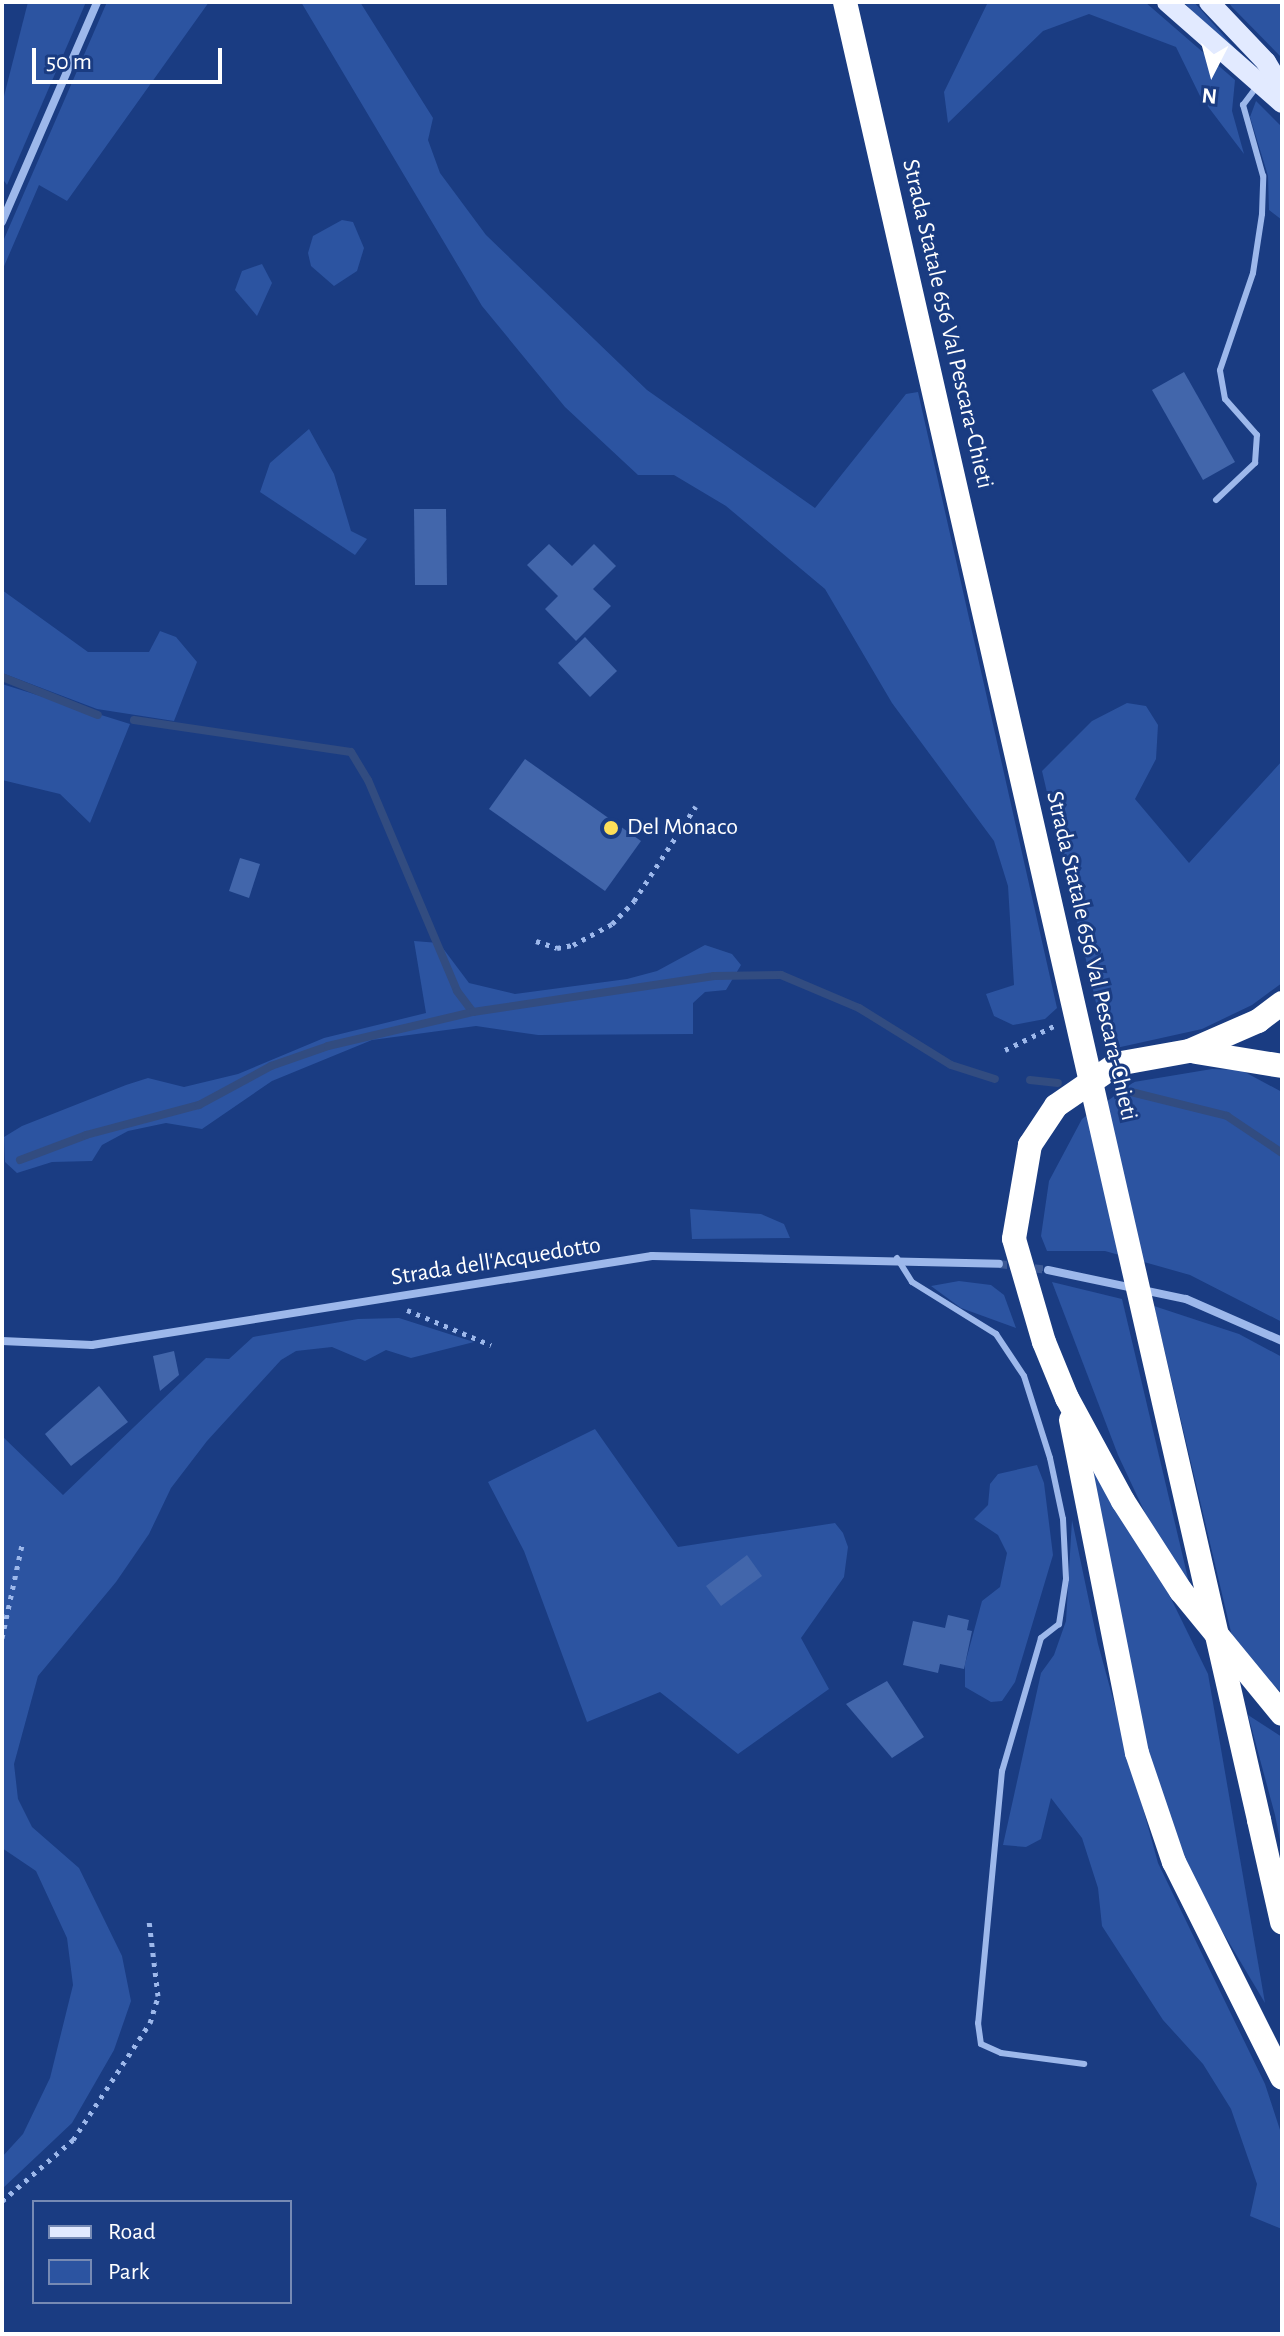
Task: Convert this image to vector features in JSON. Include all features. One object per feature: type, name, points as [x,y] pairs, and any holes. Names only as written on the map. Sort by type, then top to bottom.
[{"type":"highway","name":"Strada Statale 656 Val Pescara-Chieti","points":[[845,2],[1282,1922]]},
{"type":"highway","points":[[1282,1003],[1258,1021],[1189,1051],[1117,1064],[1056,1106],[1030,1145],[1014,1239],[1044,1342],[1067,1398],[1123,1501],[1181,1591],[1282,1714]]},
{"type":"highway","points":[[1189,1051],[1282,1066]]},
{"type":"highway","points":[[1067,1398],[1137,1753],[1174,1862],[1282,2078]]},
{"type":"main road","points":[[1167,2],[1282,103]]},
{"type":"main road","points":[[1209,2],[1266,62],[1282,89]]},
{"type":"street","points":[[2,222],[97,2]]},
{"type":"street","name":"Strada dell'Acquedotto","points":[[2,1341],[92,1345],[400,1299],[652,1256],[897,1258],[999,1264]]},
{"type":"street","points":[[1048,1270],[1186,1299],[1282,1341]]},
{"type":"lane","points":[[1216,500],[1255,463],[1257,435],[1225,399],[1220,370],[1253,273],[1262,214],[1263,176],[1243,105],[1258,85]]},
{"type":"lane","points":[[897,1258],[912,1282],[996,1334],[1024,1376],[1050,1458],[1063,1519],[1066,1579],[1059,1624],[1041,1638],[1002,1771],[978,2023],[981,2044],[1001,2053],[1084,2064]]},
{"type":"path","points":[[536,941],[557,948],[573,945],[612,924],[634,901],[696,806]]},
{"type":"path","points":[[1005,1050],[1065,1018]]},
{"type":"path","points":[[400,1299],[409,1314],[475,1334],[491,1345]]},
{"type":"path","points":[[2,1638],[22,1545]]},
{"type":"path","points":[[2,2201],[73,2140],[150,2023],[158,1996],[149,1920]]},
{"type":"green space","points":[[28,2],[86,2],[7,185],[2,178],[2,104]]},
{"type":"green space","points":[[107,2],[209,2],[67,201],[39,185],[2,271],[4,239]]},
{"type":"green space","points":[[301,2],[360,2],[433,118],[428,140],[440,173],[486,235],[647,390],[815,508],[906,394],[918,392],[1057,1008],[1045,1019],[1013,1025],[994,1016],[986,994],[1014,985],[1008,886],[994,841],[892,703],[825,589],[726,506],[674,475],[638,475],[565,407],[482,306]]},
{"type":"green space","points":[[988,2],[1145,2],[1235,80],[1232,111],[1244,154],[1200,96],[1176,47],[1089,14],[1043,31],[948,123],[944,92]]},
{"type":"green space","points":[[1184,2],[1194,2],[1240,54],[1195,14]]},
{"type":"green space","points":[[1228,2],[1282,2],[1282,58],[1232,7]]},
{"type":"green space","points":[[1256,101],[1282,127],[1282,220],[1269,210],[1268,176],[1250,117]]},
{"type":"green space","points":[[342,220],[353,222],[364,248],[357,271],[334,286],[311,266],[308,253],[313,236]]},
{"type":"green space","points":[[262,264],[272,283],[257,316],[235,290],[242,271]]},
{"type":"green space","points":[[309,429],[334,474],[351,531],[367,539],[355,555],[260,492],[270,463]]},
{"type":"green space","points":[[2,590],[88,652],[149,652],[160,631],[176,637],[197,662],[174,721],[97,709],[2,673]]},
{"type":"green space","points":[[2,684],[130,724],[90,823],[60,794],[2,780]]},
{"type":"green space","points":[[1127,703],[1146,706],[1158,725],[1156,759],[1135,799],[1189,863],[1282,761],[1282,983],[1252,1005],[1202,1029],[1107,1050],[1042,771],[1092,721]]},
{"type":"green space","points":[[414,941],[439,943],[469,983],[515,994],[627,979],[657,971],[705,945],[732,954],[741,965],[726,990],[705,992],[693,1003],[693,1034],[538,1035],[476,1026],[372,1040],[272,1081],[202,1129],[166,1123],[128,1131],[102,1145],[92,1161],[52,1162],[17,1173],[5,1162],[4,1137],[22,1126],[126,1085],[148,1078],[184,1087],[238,1074],[324,1038],[426,1013]]},
{"type":"green space","points":[[1212,1069],[1241,1070],[1282,1092],[1282,1322],[1190,1275],[1105,1251],[1047,1251],[1041,1236],[1049,1181],[1082,1119],[1134,1082]]},
{"type":"green space","points":[[690,1209],[761,1214],[784,1224],[790,1238],[692,1239]]},
{"type":"green space","points":[[959,1281],[991,1285],[1004,1295],[1016,1328],[961,1308],[931,1286]]},
{"type":"green space","points":[[1052,1282],[1122,1299],[1190,1587],[1154,1532],[1118,1455]]},
{"type":"green space","points":[[1154,1306],[1239,1334],[1282,1357],[1282,1693],[1235,1649]]},
{"type":"green space","points":[[399,1318],[474,1342],[411,1358],[386,1350],[365,1361],[332,1347],[296,1351],[281,1360],[207,1441],[171,1488],[149,1534],[116,1582],[38,1676],[14,1764],[18,1799],[32,1827],[79,1868],[122,1956],[131,2001],[114,2050],[72,2123],[2,2189],[2,2157],[23,2134],[50,2078],[73,1985],[67,1938],[36,1871],[2,1848],[2,1436],[63,1495],[206,1358],[229,1359],[253,1337],[358,1319]]},
{"type":"green space","points":[[595,1429],[678,1547],[835,1523],[843,1533],[848,1547],[844,1577],[801,1638],[829,1689],[738,1754],[660,1692],[587,1722],[524,1551],[488,1482]]},
{"type":"green space","points":[[1089,1462],[1155,1566],[1208,1674],[1265,2003],[1190,1877],[1156,1780],[1130,1684]]},
{"type":"green space","points":[[1037,1465],[1044,1483],[1053,1555],[1015,1682],[1002,1701],[991,1702],[965,1687],[965,1664],[982,1601],[1000,1587],[1007,1553],[998,1535],[974,1519],[988,1505],[990,1484],[998,1474]]},
{"type":"green space","points":[[1072,1520],[1098,1644],[1158,1863],[1265,2084],[1282,2136],[1282,2229],[1250,2216],[1257,2184],[1231,2109],[1203,2064],[1163,2020],[1102,1926],[1098,1888],[1082,1838],[1051,1798],[1041,1839],[1026,1847],[1003,1845],[1041,1673],[1054,1655],[1066,1621]]},
{"type":"green space","points":[[1248,1715],[1282,1737],[1282,1850],[1275,1815]]},
{"type":"building","points":[[1184,372],[1235,462],[1203,480],[1152,390]]},
{"type":"building","points":[[414,509],[446,509],[447,585],[415,585]]},
{"type":"building","points":[[549,544],[572,566],[594,544],[616,566],[593,589],[611,606],[576,641],[545,609],[558,596],[527,565]]},
{"type":"building","points":[[585,637],[617,671],[590,697],[558,663]]},
{"type":"building","points":[[525,759],[641,841],[605,891],[489,809]]},
{"type":"building","points":[[240,858],[260,864],[249,898],[229,891]]},
{"type":"building","points":[[174,1351],[179,1375],[160,1391],[153,1356]]},
{"type":"building","points":[[99,1386],[128,1422],[71,1466],[45,1434]]},
{"type":"building","points":[[747,1555],[762,1576],[721,1606],[706,1586]]},
{"type":"building","points":[[948,1615],[969,1620],[967,1630],[972,1631],[964,1669],[940,1664],[938,1673],[903,1665],[913,1621],[945,1628]]},
{"type":"building","points":[[887,1681],[924,1737],[892,1758],[846,1704]]},
{"type":"waterway","points":[[2,677],[98,715]]},
{"type":"waterway","points":[[134,720],[351,752],[368,780],[457,991],[473,1012]]},
{"type":"waterway","points":[[20,1160],[86,1135],[199,1105],[271,1066],[328,1046],[473,1012],[714,976],[781,975],[859,1008],[951,1065],[995,1079]]},
{"type":"waterway","points":[[1030,1080],[1058,1083]]},
{"type":"waterway","points":[[1131,1092],[1227,1116],[1282,1153]]},
{"type":"tunnel","points":[[999,1264],[1048,1270]]},
{"type":"place","name":"Del Monaco","points":[[611,828]]}]
